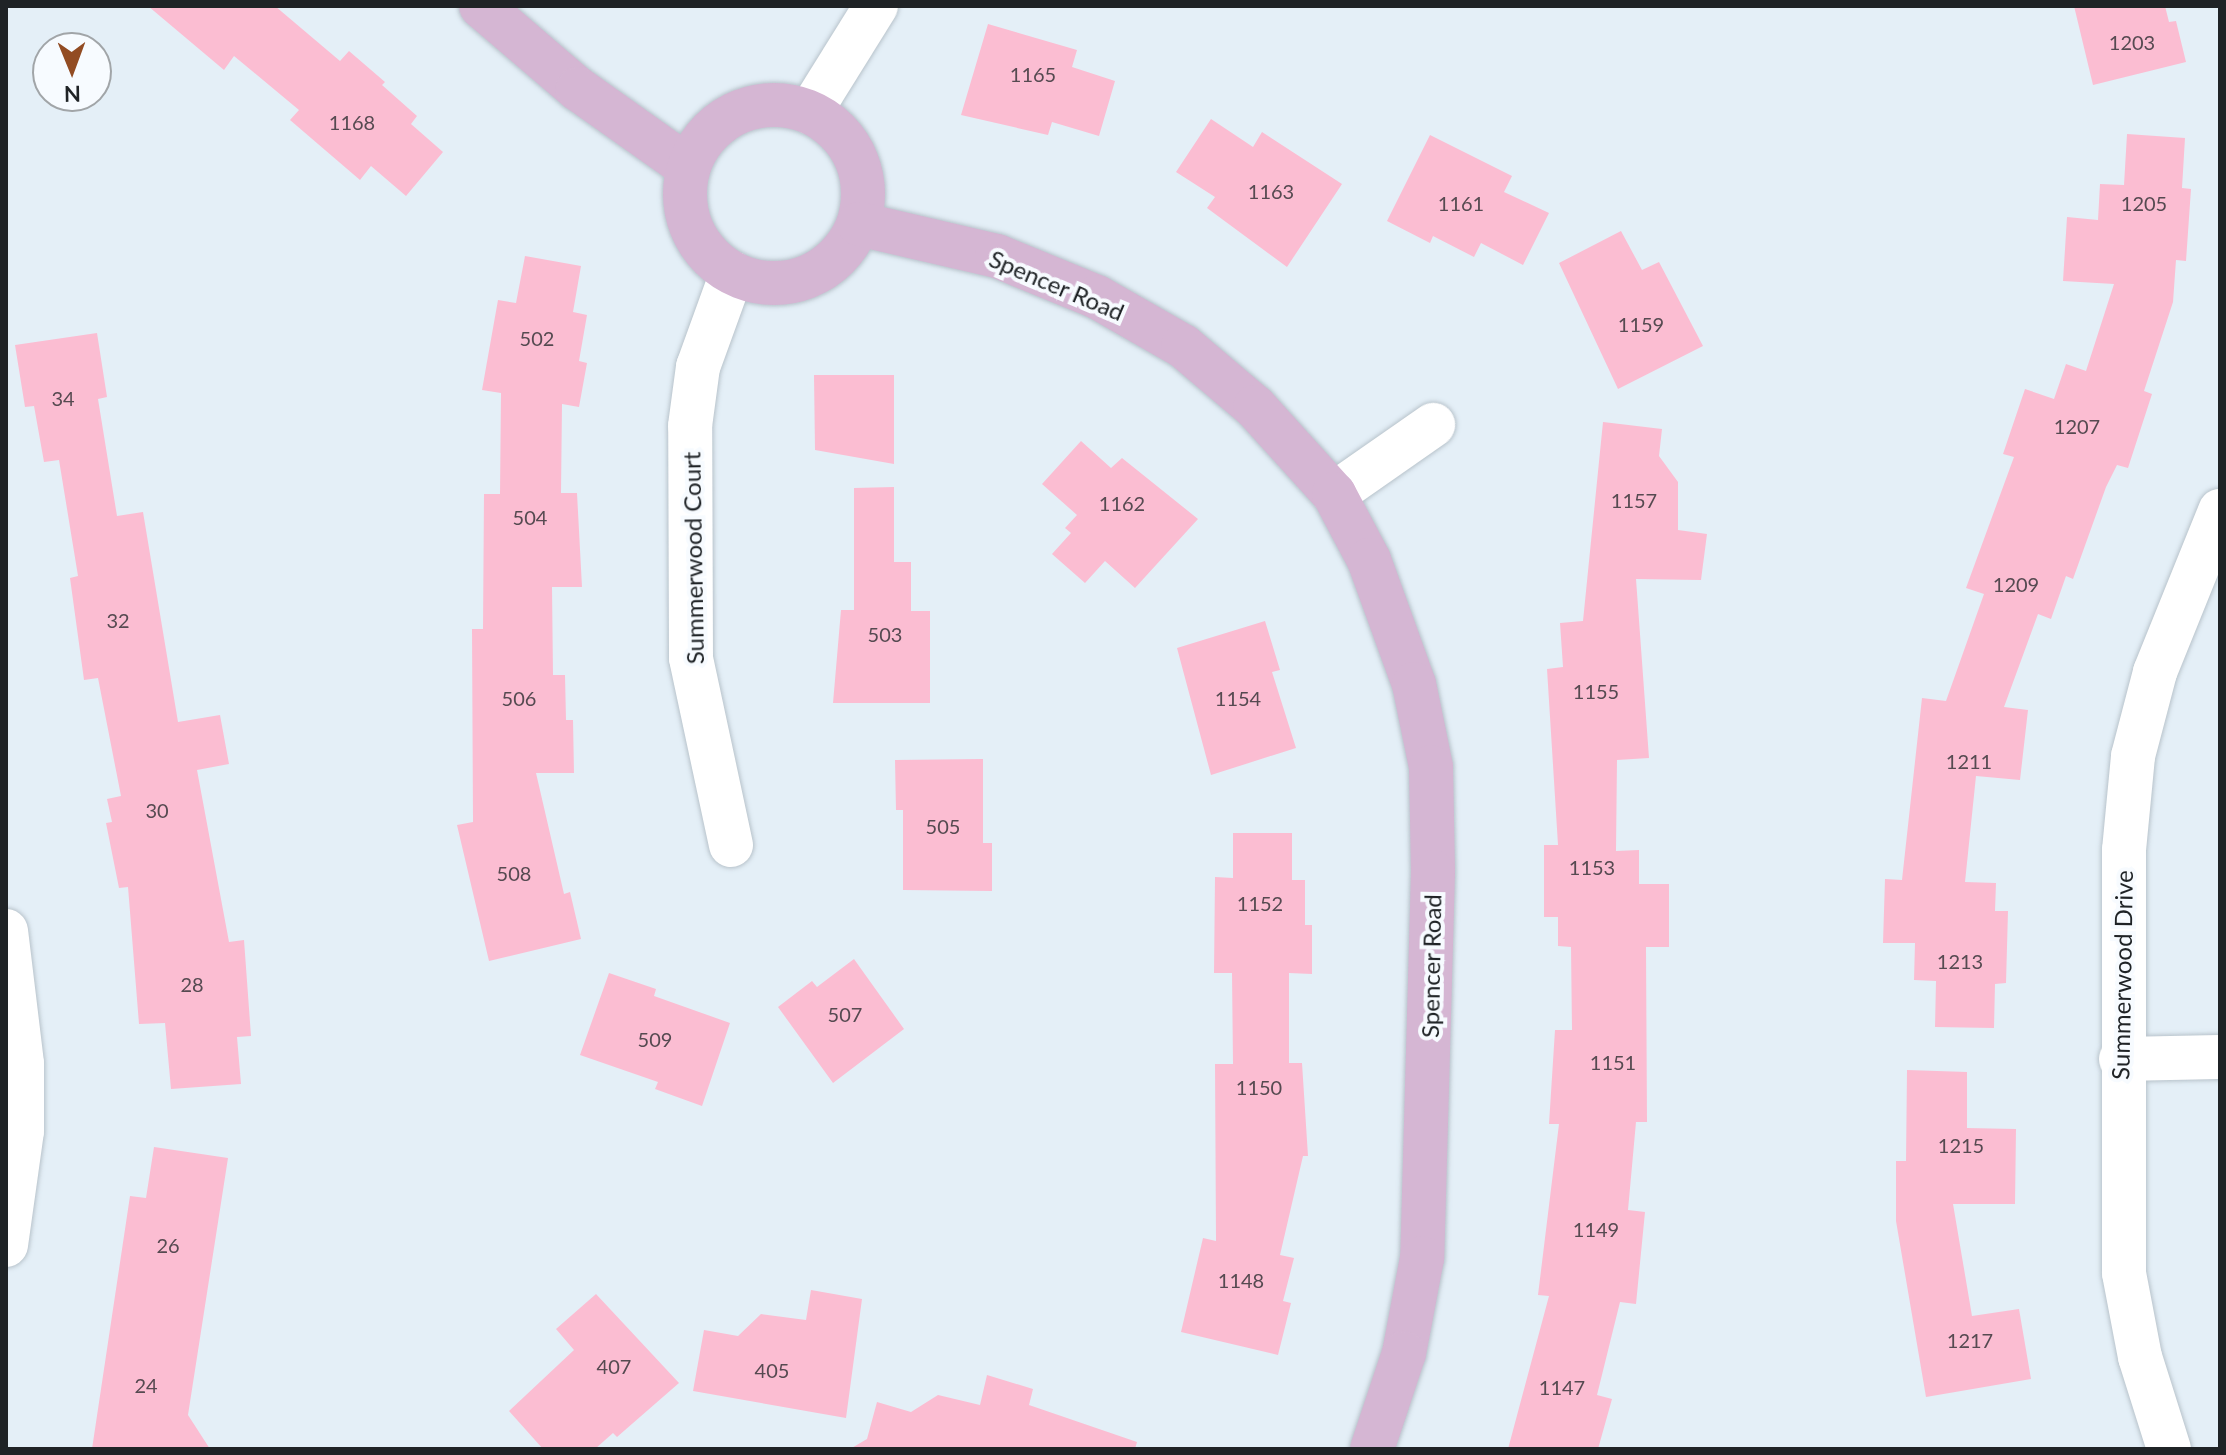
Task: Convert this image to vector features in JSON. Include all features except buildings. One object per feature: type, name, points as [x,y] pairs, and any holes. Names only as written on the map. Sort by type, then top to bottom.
[{"type":"main road","points":[[481,6],[578,89],[688,167]]},
{"type":"main road","points":[[781,105],[810,112],[833,126],[850,147],[861,172],[859,224],[843,251],[820,271],[792,282],[761,282],[732,273],[712,259],[691,228],[684,192],[688,167],[702,140],[724,120],[751,107],[781,105]]},
{"type":"main road","name":"Spencer Road","points":[[859,224],[997,256],[1097,297],[1183,346],[1255,407],[1334,494],[1391,614],[1414,684],[1431,767],[1428,1155],[1422,1258],[1404,1353],[1372,1449]]},
{"type":"street","points":[[810,112],[876,6]]},
{"type":"street","name":"Summerwood Court","points":[[731,845],[691,658],[690,426],[698,367],[732,273]]},
{"type":"street","points":[[1334,494],[1433,425]]},
{"type":"street","name":"Summerwood Drive","points":[[2169,1449],[2140,1357],[2124,1273],[2121,1059],[2124,850],[2133,756],[2155,672],[2220,511]]},
{"type":"street","points":[[6,931],[22,1064],[6,1245]]},
{"type":"street","points":[[2121,1059],[2220,1057]]}]
